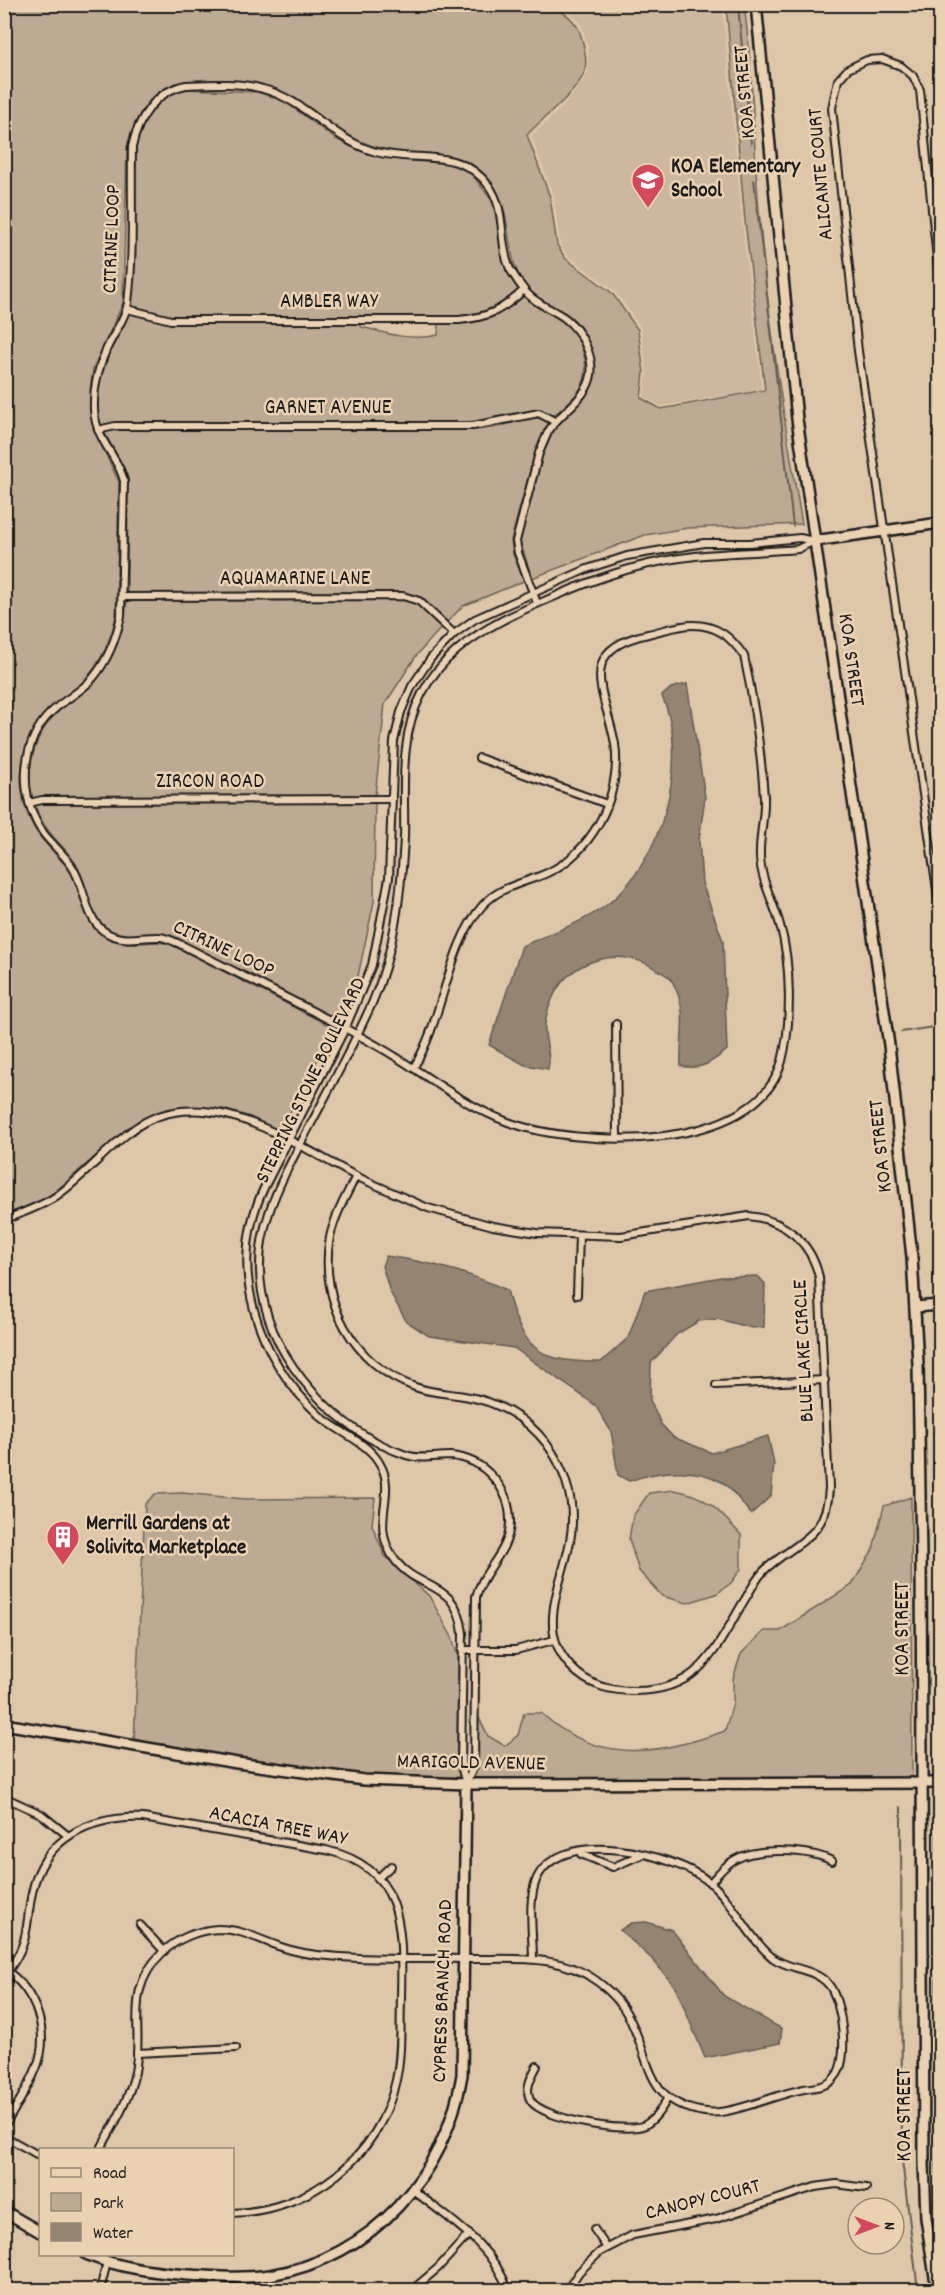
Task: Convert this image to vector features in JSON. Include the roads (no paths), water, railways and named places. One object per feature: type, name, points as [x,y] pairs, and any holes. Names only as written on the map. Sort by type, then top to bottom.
[{"type":"main road","name":"KOA STREET","points":[[756,4],[785,313],[814,541],[889,1045],[903,1158],[915,1306],[920,1441],[924,2163],[926,2218],[937,2290]]},
{"type":"main road","points":[[814,541],[940,523]]},
{"type":"main road","points":[[915,1306],[940,1305]]},
{"type":"main road","name":"MARIGOLD AVENUE","points":[[4,1724],[338,1777],[466,1784],[940,1783]]},
{"type":"main road","name":"CYPRESS BRANCH ROAD","points":[[91,2256],[107,2262],[154,2272],[238,2278],[282,2273],[327,2258],[355,2242],[381,2223],[413,2190],[443,2142],[459,2092],[463,2058],[466,1784]]},
{"type":"main road","points":[[4,2211],[39,2231]]},
{"type":"street","name":"ALICANTE COURT","points":[[940,289],[920,90],[913,76],[895,63],[875,59],[861,62],[848,69],[838,80],[832,108],[849,284],[940,910]]},
{"type":"street","name":"CITRINE LOOP","points":[[414,1067],[434,1026],[462,941],[472,919],[501,890],[549,872],[568,860],[586,843],[607,804],[613,786],[615,745],[599,689],[599,676],[602,663],[610,650],[619,642],[630,638],[688,625],[705,625],[719,630],[734,642],[744,656],[764,799],[760,858],[763,875],[780,926],[788,985],[783,1058],[775,1079],[750,1107],[732,1118],[673,1134],[579,1137],[546,1133],[509,1122],[472,1106],[414,1067],[358,1035],[172,940],[161,937],[123,939],[104,932],[95,922],[73,867],[43,834],[29,803],[25,771],[34,737],[56,708],[93,678],[116,638],[123,597],[124,481],[122,472],[105,446],[98,430],[94,409],[97,370],[127,309],[132,147],[136,129],[148,109],[162,95],[175,87],[186,85],[259,88],[288,99],[337,135],[355,144],[401,156],[456,160],[474,170],[488,186],[497,201],[510,269],[524,290],[544,306],[568,320],[584,341],[589,357],[591,375],[585,390],[554,421],[539,453],[516,541],[518,553],[537,603]]},
{"type":"street","name":"AMBLER WAY","points":[[127,309],[171,320],[459,320],[480,318],[503,309],[524,290]]},
{"type":"street","name":"GARNET AVENUE","points":[[98,430],[115,426],[473,426],[492,424],[534,413],[546,415],[554,421]]},
{"type":"street","name":"STEPPING STONE BOULEVARD","points":[[466,1784],[461,1766],[462,1625],[454,1605],[438,1588],[401,1566],[388,1548],[382,1524],[386,1482],[380,1463],[369,1450],[326,1421],[300,1395],[272,1354],[257,1323],[247,1281],[250,1229],[260,1196],[364,989],[382,923],[389,878],[394,741],[401,712],[412,686],[431,658],[454,634],[475,619],[587,569],[663,548],[800,537],[814,541]]},
{"type":"street","name":"STEPPING STONE BOULEVARD","points":[[466,1784],[474,1766],[474,1650],[478,1590],[484,1576],[500,1554],[509,1533],[509,1509],[501,1488],[491,1475],[470,1461],[453,1456],[410,1456],[377,1440],[340,1417],[303,1379],[282,1346],[267,1313],[260,1273],[262,1232],[272,1200],[358,1035],[386,967],[396,923],[402,858],[406,742],[413,716],[424,691],[441,665],[460,645],[491,625],[589,582],[666,560],[798,549],[814,541]]},
{"type":"street","name":"AQUAMARINE LANE","points":[[123,597],[411,597],[454,634]]},
{"type":"street","points":[[479,758],[607,804]]},
{"type":"street","name":"ZIRCON ROAD","points":[[29,803],[42,800],[392,799]]},
{"type":"street","points":[[616,1024],[617,1137]]},
{"type":"street","name":"BLUE LAKE CIRCLE","points":[[4,1220],[53,1199],[133,1130],[165,1115],[192,1110],[221,1112],[249,1121],[356,1176],[428,1208],[504,1228],[579,1236],[648,1234],[749,1216],[768,1219],[784,1226],[805,1245],[817,1269],[825,1380],[829,1488],[824,1516],[808,1540],[773,1563],[759,1576],[710,1655],[695,1674],[676,1686],[657,1690],[604,1688],[577,1673],[563,1658],[555,1640],[553,1607],[568,1554],[573,1520],[571,1500],[562,1470],[544,1441],[516,1415],[483,1400],[432,1392],[404,1383],[375,1364],[349,1335],[332,1300],[328,1260],[333,1225],[356,1176]]},
{"type":"street","points":[[577,1295],[579,1236]]},
{"type":"street","points":[[716,1385],[825,1380]]},
{"type":"street","points":[[462,1650],[516,1650],[555,1640]]},
{"type":"street","points":[[4,1797],[41,1814],[67,1835]]},
{"type":"street","name":"ACACIA TREE WAY","points":[[6,1970],[24,1948],[32,1893],[38,1873],[50,1853],[67,1835],[92,1823],[119,1817],[143,1818],[336,1852],[355,1860],[378,1878],[390,1895],[399,1915],[402,1958],[400,2049],[396,2081],[383,2117],[370,2140],[339,2173],[304,2196],[268,2209],[234,2213]]},
{"type":"street","points":[[101,2148],[129,2093],[137,2053],[135,2014],[138,1994],[146,1975],[164,1951],[199,1932],[225,1929],[244,1932],[287,1949],[315,1955],[533,1959],[573,1968],[589,1976],[611,1994],[633,2025],[651,2078],[668,2097],[693,2109],[720,2112],[781,2094],[824,2085],[834,2079],[842,2062],[842,2019],[837,1998],[825,1981],[813,1973],[783,1964],[770,1955],[710,1883],[679,1864],[649,1854],[623,1851],[574,1853],[552,1860],[542,1870],[535,1884],[533,1959]]},
{"type":"street","points":[[574,1853],[613,1867],[624,1864],[639,1855],[649,1854]]},
{"type":"street","points":[[710,1883],[733,1860],[751,1853],[810,1853],[832,1861]]},
{"type":"street","points":[[378,1878],[391,1866]]},
{"type":"street","points":[[140,1924],[164,1951]]},
{"type":"street","points":[[4,2127],[36,2071],[42,2046],[41,2028],[33,2002],[26,1990],[6,1970]]},
{"type":"street","points":[[825,1981],[831,1974]]},
{"type":"street","points":[[137,2053],[237,2048]]},
{"type":"street","points":[[537,2067],[528,2088],[532,2102],[543,2110],[575,2120],[608,2126],[640,2127],[655,2117],[668,2097]]},
{"type":"street","points":[[4,2136],[39,2155]]},
{"type":"street","name":"CANOPY COURT","points":[[567,2290],[586,2265],[607,2248],[633,2235],[716,2219],[815,2187],[836,2184],[866,2188]]},
{"type":"street","points":[[413,2190],[469,2234],[495,2263],[508,2290]]},
{"type":"street","points":[[594,2229],[607,2248]]},
{"type":"street","points":[[412,2290],[438,2268],[469,2234]]},
{"type":"street","points":[[100,2290],[107,2262]]},
{"type":"water","points":[[687,684],[705,797],[699,840],[702,883],[723,941],[727,1050],[711,1062],[700,1066],[681,1066],[681,1004],[672,981],[669,977],[641,962],[613,957],[586,964],[563,981],[553,996],[546,1020],[548,1069],[525,1065],[489,1045],[522,946],[598,911],[627,885],[643,862],[666,808],[672,779],[673,749],[670,722],[662,696],[671,688]]},
{"type":"water","points":[[386,1256],[448,1268],[507,1290],[519,1327],[537,1349],[563,1360],[580,1362],[601,1362],[628,1338],[645,1291],[721,1277],[758,1276],[765,1284],[764,1327],[752,1328],[718,1319],[699,1321],[677,1334],[651,1363],[650,1400],[661,1424],[673,1437],[712,1453],[768,1436],[774,1464],[771,1496],[751,1514],[730,1489],[711,1477],[676,1472],[629,1481],[618,1475],[611,1431],[595,1405],[514,1348],[429,1336],[406,1321],[390,1292],[382,1266]]},
{"type":"water","points":[[646,1922],[672,1930],[724,1996],[782,2029],[780,2043],[705,2058],[676,1988],[653,1960],[620,1930],[631,1923]]},
{"type":"waterway","points":[[738,4],[751,144]]},
{"type":"waterway","points":[[754,180],[793,526]]},
{"type":"waterway","points":[[901,1032],[940,1026]]},
{"type":"waterway","points":[[901,1807],[902,2160],[918,2290]]},
{"type":"waterway","points":[[937,1813],[936,2156],[940,2224]]},
{"type":"place","name":"KOA Elementary School","points":[[648,209]]},
{"type":"place","name":"Merrill Gardens at Solivita Marketplace","points":[[63,1566]]}]
